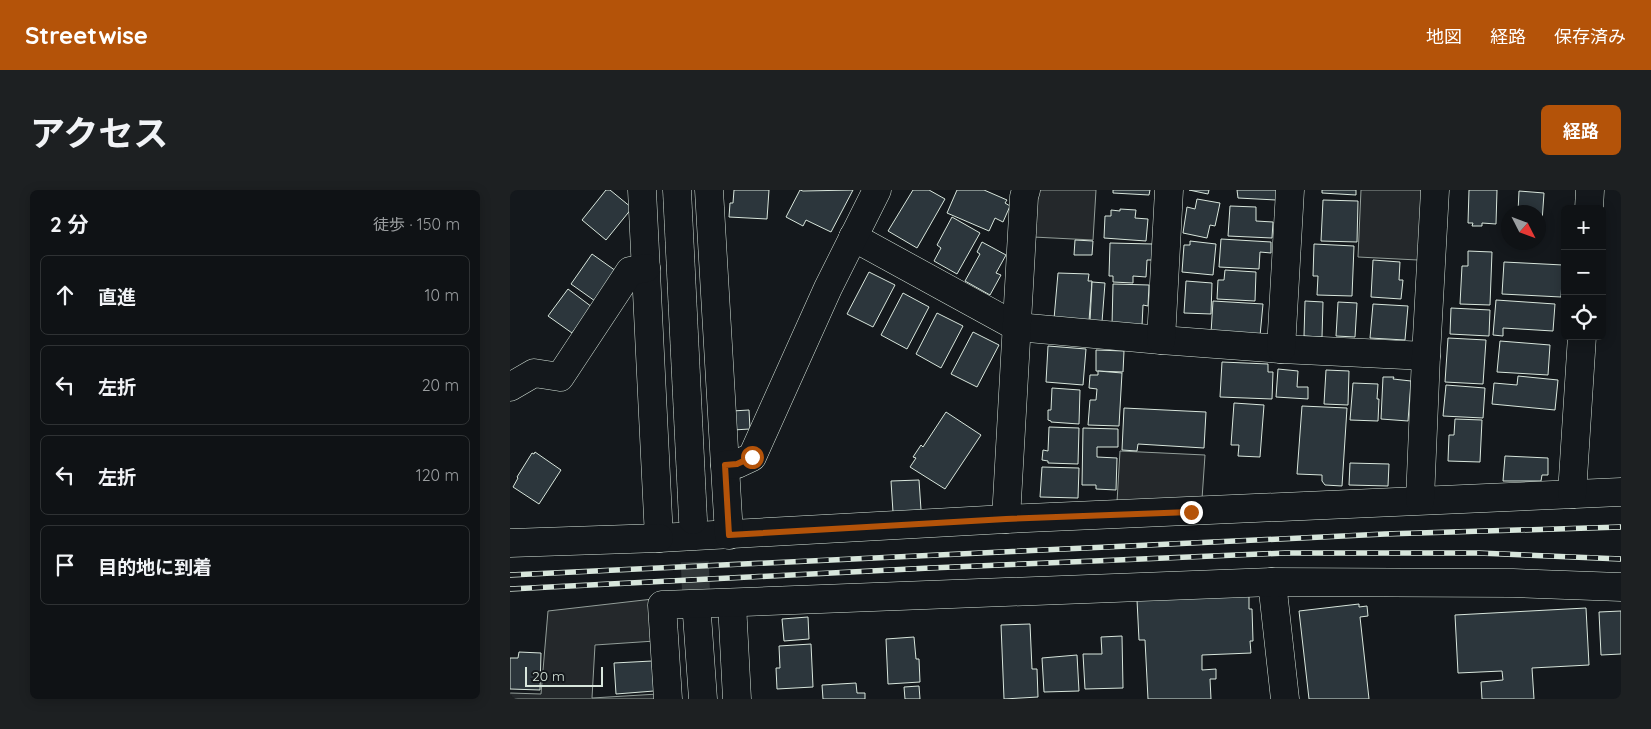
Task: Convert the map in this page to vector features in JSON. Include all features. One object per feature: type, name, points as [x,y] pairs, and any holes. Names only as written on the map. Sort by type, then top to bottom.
[{"type":"street","points":[[642,190],[659,538]]},
{"type":"street","points":[[677,190],[694,520]]},
{"type":"street","points":[[709,190],[729,535]]},
{"type":"street","points":[[725,465],[737,464],[752,457],[853,237],[877,190]]},
{"type":"street","points":[[1006,519],[1024,197],[1026,190]]},
{"type":"street","points":[[1161,340],[1169,190]]},
{"type":"street","points":[[1281,349],[1290,190]]},
{"type":"street","points":[[1420,500],[1435,190]]},
{"type":"street","points":[[1589,205],[1590,190]]},
{"type":"street","points":[[853,237],[1017,327],[1281,349],[1426,356]]},
{"type":"street","points":[[510,387],[534,373],[560,377],[630,271],[646,268]]},
{"type":"street","points":[[1572,494],[1582,340]]},
{"type":"street","points":[[510,543],[729,535],[1006,519],[1621,492]]},
{"type":"street","points":[[668,699],[662,605],[1272,582],[1513,583],[1621,587]]},
{"type":"street","points":[[1272,582],[1285,699]]},
{"type":"street","points":[[732,603],[737,699]]},
{"type":"street","points":[[697,615],[703,699]]},
{"type":"shaded area","points":[[1038,190],[1096,190],[1093,240],[1033,237]]},
{"type":"shaded area","points":[[1361,190],[1422,190],[1418,260],[1358,257]]},
{"type":"shaded area","points":[[1120,451],[1205,455],[1202,499],[1117,502]]},
{"type":"shaded area","points":[[653,599],[655,641],[595,645],[592,698],[658,694],[659,699],[510,699],[510,693],[541,694],[548,611]]},
{"type":"building","points":[[606,190],[610,190],[632,208],[606,240],[582,220]]},
{"type":"building","points":[[734,190],[769,190],[767,219],[729,217],[730,203],[733,203]]},
{"type":"building","points":[[800,190],[853,190],[831,232],[806,220],[803,226],[786,217]]},
{"type":"building","points":[[913,190],[929,190],[945,199],[917,248],[888,231]]},
{"type":"building","points":[[957,190],[984,190],[1007,200],[1005,203],[1010,206],[1003,222],[995,218],[989,231],[947,213]]},
{"type":"building","points":[[1113,190],[1150,190],[1149,195],[1113,193]]},
{"type":"building","points":[[1189,190],[1209,190],[1208,194]]},
{"type":"building","points":[[1237,190],[1277,190],[1276,200],[1238,198]]},
{"type":"building","points":[[1322,190],[1356,190],[1356,195],[1322,193]]},
{"type":"building","points":[[1469,190],[1497,190],[1496,224],[1482,223],[1482,226],[1472,226],[1473,223],[1468,223]]},
{"type":"building","points":[[1519,191],[1544,193],[1543,205],[1518,205]]},
{"type":"building","points":[[1197,199],[1220,203],[1215,226],[1210,225],[1207,238],[1183,233],[1187,207],[1195,209]]},
{"type":"building","points":[[1323,200],[1358,201],[1357,242],[1321,241]]},
{"type":"building","points":[[1230,206],[1256,207],[1256,221],[1273,222],[1272,238],[1228,236]]},
{"type":"building","points":[[1120,209],[1136,210],[1135,218],[1148,219],[1146,241],[1104,238],[1105,216],[1111,216],[1111,210],[1120,211]]},
{"type":"building","points":[[952,217],[980,233],[957,274],[934,261],[941,248],[937,245]]},
{"type":"building","points":[[1221,239],[1271,242],[1271,253],[1260,252],[1259,269],[1219,267]]},
{"type":"building","points":[[1075,240],[1093,241],[1092,255],[1074,255]]},
{"type":"building","points":[[1190,241],[1216,244],[1213,275],[1182,272],[1184,245],[1190,245]]},
{"type":"building","points":[[982,242],[1006,255],[996,273],[1001,275],[990,295],[965,281],[980,254],[977,252]]},
{"type":"building","points":[[1110,243],[1153,244],[1152,260],[1147,260],[1146,277],[1133,276],[1133,283],[1113,282],[1113,276],[1109,276]]},
{"type":"building","points":[[1314,244],[1354,246],[1352,296],[1317,295],[1318,276],[1313,276]]},
{"type":"building","points":[[1468,251],[1492,252],[1490,305],[1460,304],[1462,266],[1468,266]]},
{"type":"building","points":[[592,254],[616,271],[595,301],[571,284]]},
{"type":"building","points":[[1373,260],[1400,262],[1399,280],[1403,280],[1401,299],[1371,297]]},
{"type":"building","points":[[1504,262],[1561,265],[1561,297],[1502,294]]},
{"type":"building","points":[[1225,270],[1256,272],[1255,301],[1217,299],[1218,280],[1224,280]]},
{"type":"building","points":[[869,272],[895,285],[873,327],[847,314]]},
{"type":"building","points":[[1058,273],[1089,274],[1088,281],[1092,281],[1089,321],[1054,319]]},
{"type":"building","points":[[1186,281],[1212,283],[1211,314],[1184,313]]},
{"type":"building","points":[[1092,282],[1105,283],[1102,322],[1090,321]]},
{"type":"building","points":[[1113,284],[1149,285],[1148,306],[1143,305],[1142,326],[1112,325]]},
{"type":"building","points":[[568,289],[592,307],[572,333],[548,316]]},
{"type":"building","points":[[903,293],[929,307],[907,349],[881,335]]},
{"type":"building","points":[[1496,300],[1555,304],[1553,331],[1503,328],[1503,336],[1493,335]]},
{"type":"building","points":[[1213,301],[1263,304],[1260,336],[1211,333]]},
{"type":"building","points":[[1305,301],[1323,302],[1322,337],[1304,336]]},
{"type":"building","points":[[1338,302],[1357,303],[1355,337],[1336,336]]},
{"type":"building","points":[[1373,304],[1408,306],[1405,340],[1370,338]]},
{"type":"building","points":[[1451,308],[1490,310],[1489,336],[1450,334]]},
{"type":"building","points":[[937,313],[963,326],[941,368],[916,354]]},
{"type":"building","points":[[973,332],[999,345],[977,387],[951,374]]},
{"type":"building","points":[[1448,338],[1486,340],[1483,384],[1445,382]]},
{"type":"building","points":[[1500,341],[1550,345],[1548,375],[1497,372]]},
{"type":"building","points":[[1048,346],[1086,349],[1083,385],[1046,382]]},
{"type":"building","points":[[1096,350],[1124,351],[1123,372],[1096,371]]},
{"type":"building","points":[[1222,362],[1268,364],[1268,372],[1273,372],[1272,399],[1220,397]]},
{"type":"building","points":[[1278,369],[1298,371],[1297,387],[1308,387],[1308,399],[1276,397]]},
{"type":"building","points":[[1326,370],[1349,371],[1348,405],[1324,404]]},
{"type":"building","points":[[1098,371],[1122,373],[1119,426],[1088,425],[1090,400],[1096,400],[1097,389],[1089,388],[1090,375],[1098,375]]},
{"type":"building","points":[[1518,376],[1558,380],[1555,410],[1492,404],[1494,383],[1517,385]]},
{"type":"building","points":[[1383,377],[1394,377],[1393,379],[1411,381],[1408,421],[1381,419]]},
{"type":"building","points":[[1353,383],[1378,384],[1378,421],[1350,420]]},
{"type":"building","points":[[1446,385],[1485,388],[1483,418],[1443,416]]},
{"type":"building","points":[[1052,388],[1080,390],[1079,424],[1051,422],[1048,420],[1048,410],[1051,410]]},
{"type":"building","points":[[1234,403],[1264,405],[1260,457],[1238,456],[1239,445],[1231,445]]},
{"type":"building","points":[[1302,406],[1347,408],[1342,486],[1325,485],[1322,481],[1322,475],[1297,474]]},
{"type":"building","points":[[1124,408],[1206,412],[1204,448],[1138,444],[1137,451],[1122,450]]},
{"type":"building","points":[[749,410],[750,429],[733,430],[732,411]]},
{"type":"building","points":[[946,412],[981,435],[945,489],[910,467],[916,458],[913,457],[921,445],[923,447]]},
{"type":"building","points":[[1455,419],[1482,420],[1480,462],[1448,461],[1449,435],[1454,435]]},
{"type":"building","points":[[1049,427],[1079,428],[1078,464],[1048,463],[1048,461],[1042,460],[1043,450],[1048,451]]},
{"type":"building","points":[[1083,428],[1118,429],[1118,447],[1097,447],[1097,457],[1117,458],[1116,490],[1096,489],[1096,485],[1082,485]]},
{"type":"building","points":[[535,452],[561,470],[539,504],[513,487],[532,453],[534,454]]},
{"type":"building","points":[[1505,456],[1548,458],[1548,475],[1542,475],[1541,481],[1503,481]]},
{"type":"building","points":[[1350,463],[1389,464],[1388,486],[1349,485]]},
{"type":"building","points":[[1042,467],[1079,468],[1078,498],[1040,497]]},
{"type":"building","points":[[919,480],[921,510],[893,512],[891,481]]},
{"type":"building","points":[[1249,595],[1249,609],[1252,609],[1253,641],[1250,641],[1251,653],[1202,655],[1202,670],[1216,669],[1216,679],[1210,679],[1211,699],[1148,699],[1145,640],[1139,640],[1137,600]]},
{"type":"building","points":[[1359,604],[1359,607],[1367,606],[1368,616],[1360,617],[1369,699],[1309,699],[1299,611]]},
{"type":"building","points":[[1586,608],[1589,665],[1532,668],[1534,699],[1482,699],[1481,682],[1503,680],[1502,671],[1458,673],[1455,615]]},
{"type":"building","points":[[1621,611],[1621,654],[1601,655],[1599,612]]},
{"type":"building","points":[[808,617],[809,639],[784,641],[782,619]]},
{"type":"building","points":[[1030,624],[1032,669],[1037,669],[1038,697],[1004,699],[1001,625]]},
{"type":"building","points":[[1122,636],[1123,688],[1085,689],[1083,654],[1102,654],[1101,637]]},
{"type":"building","points":[[914,637],[916,659],[919,659],[920,682],[888,684],[886,639]]},
{"type":"building","points":[[811,644],[813,687],[777,689],[776,668],[780,668],[779,646]]},
{"type":"building","points":[[519,652],[541,653],[540,690],[510,689],[510,658],[518,658]]},
{"type":"building","points":[[1077,655],[1079,691],[1044,692],[1042,658]]},
{"type":"building","points":[[652,661],[654,691],[616,694],[614,663]]},
{"type":"building","points":[[856,683],[857,693],[865,693],[865,699],[823,699],[822,685]]},
{"type":"building","points":[[919,686],[920,699],[905,699],[904,687]]},
{"type":"tunnel","points":[[693,520],[697,615]]},
{"type":"railway","points":[[510,575],[1385,534],[1621,527]]},
{"type":"railway","points":[[510,589],[1285,553],[1479,553],[1621,559]]},
{"type":"route","points":[[752,457],[737,464],[725,465],[729,535],[1006,519],[1191,512]]}]
